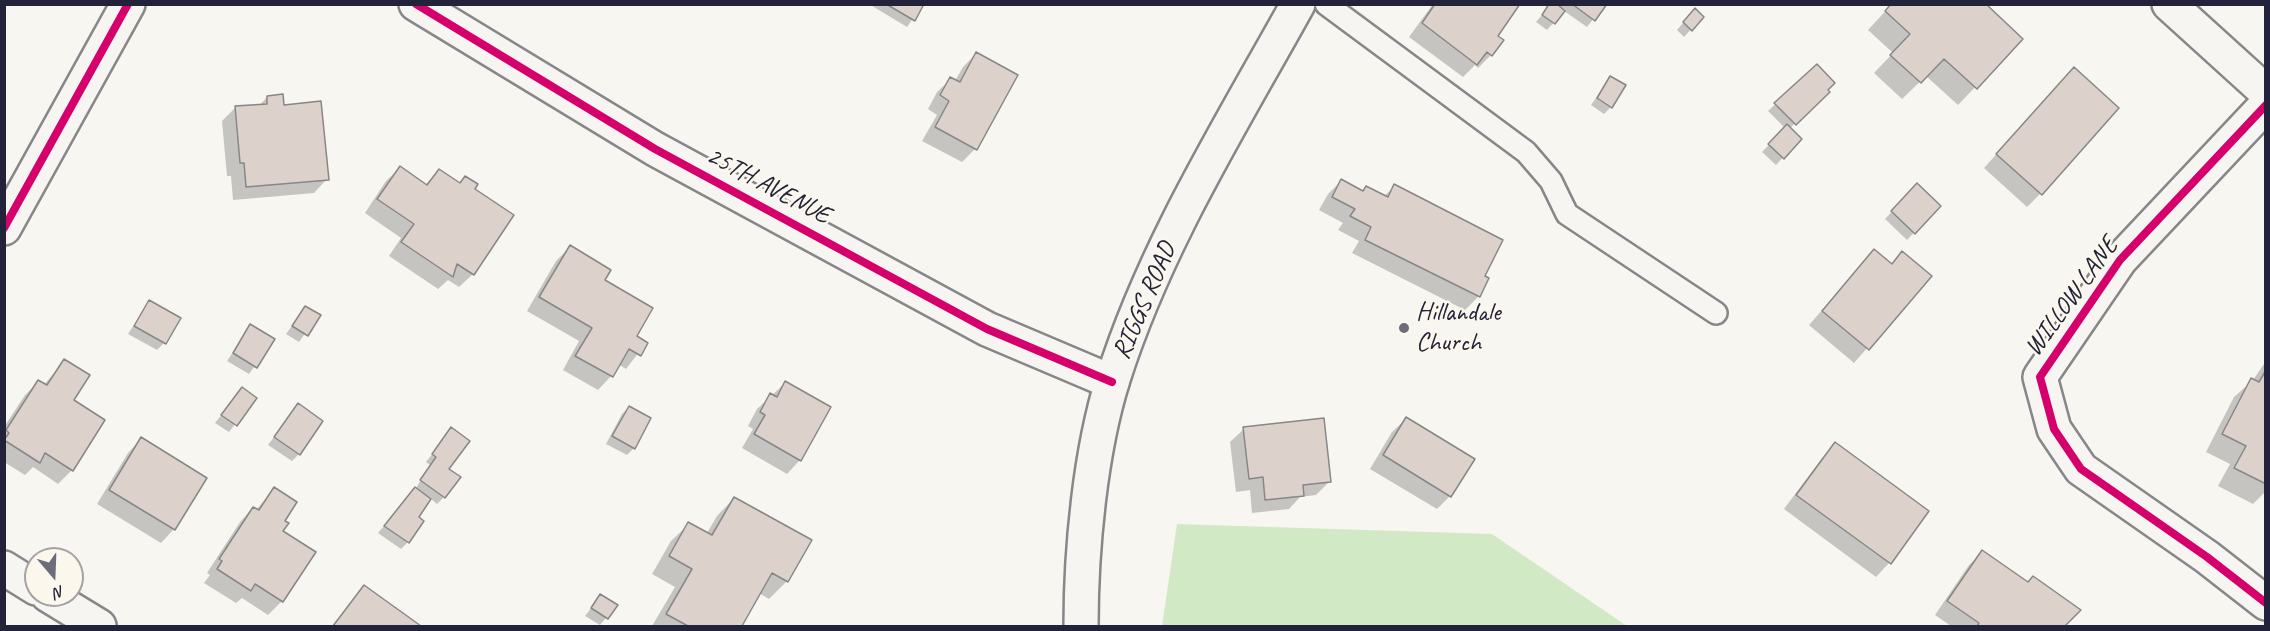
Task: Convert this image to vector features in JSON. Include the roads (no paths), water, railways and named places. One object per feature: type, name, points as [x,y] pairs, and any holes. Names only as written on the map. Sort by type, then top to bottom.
[{"type":"street","points":[[4,228],[128,4]]},
{"type":"street","name":"25TH AVENUE","points":[[416,4],[656,149],[915,290],[987,329],[1112,382]]},
{"type":"street","name":"RIGGS ROAD","points":[[1081,627],[1086,524],[1097,451],[1112,382],[1128,337],[1195,189],[1298,4]]},
{"type":"street","points":[[2169,4],[2265,92]]},
{"type":"street","name":"WILLOW LANE","points":[[2265,105],[2120,260],[2040,377],[2054,429],[2081,469],[2207,557],[2265,603]]},
{"type":"street","points":[[4,568],[24,580]]},
{"type":"street","points":[[67,607],[99,627]]},
{"type":"lane","points":[[1326,4],[1526,152],[1551,181],[1567,214],[1716,313]]},
{"type":"place","name":"Hillandale Church","points":[[1404,328]]}]
